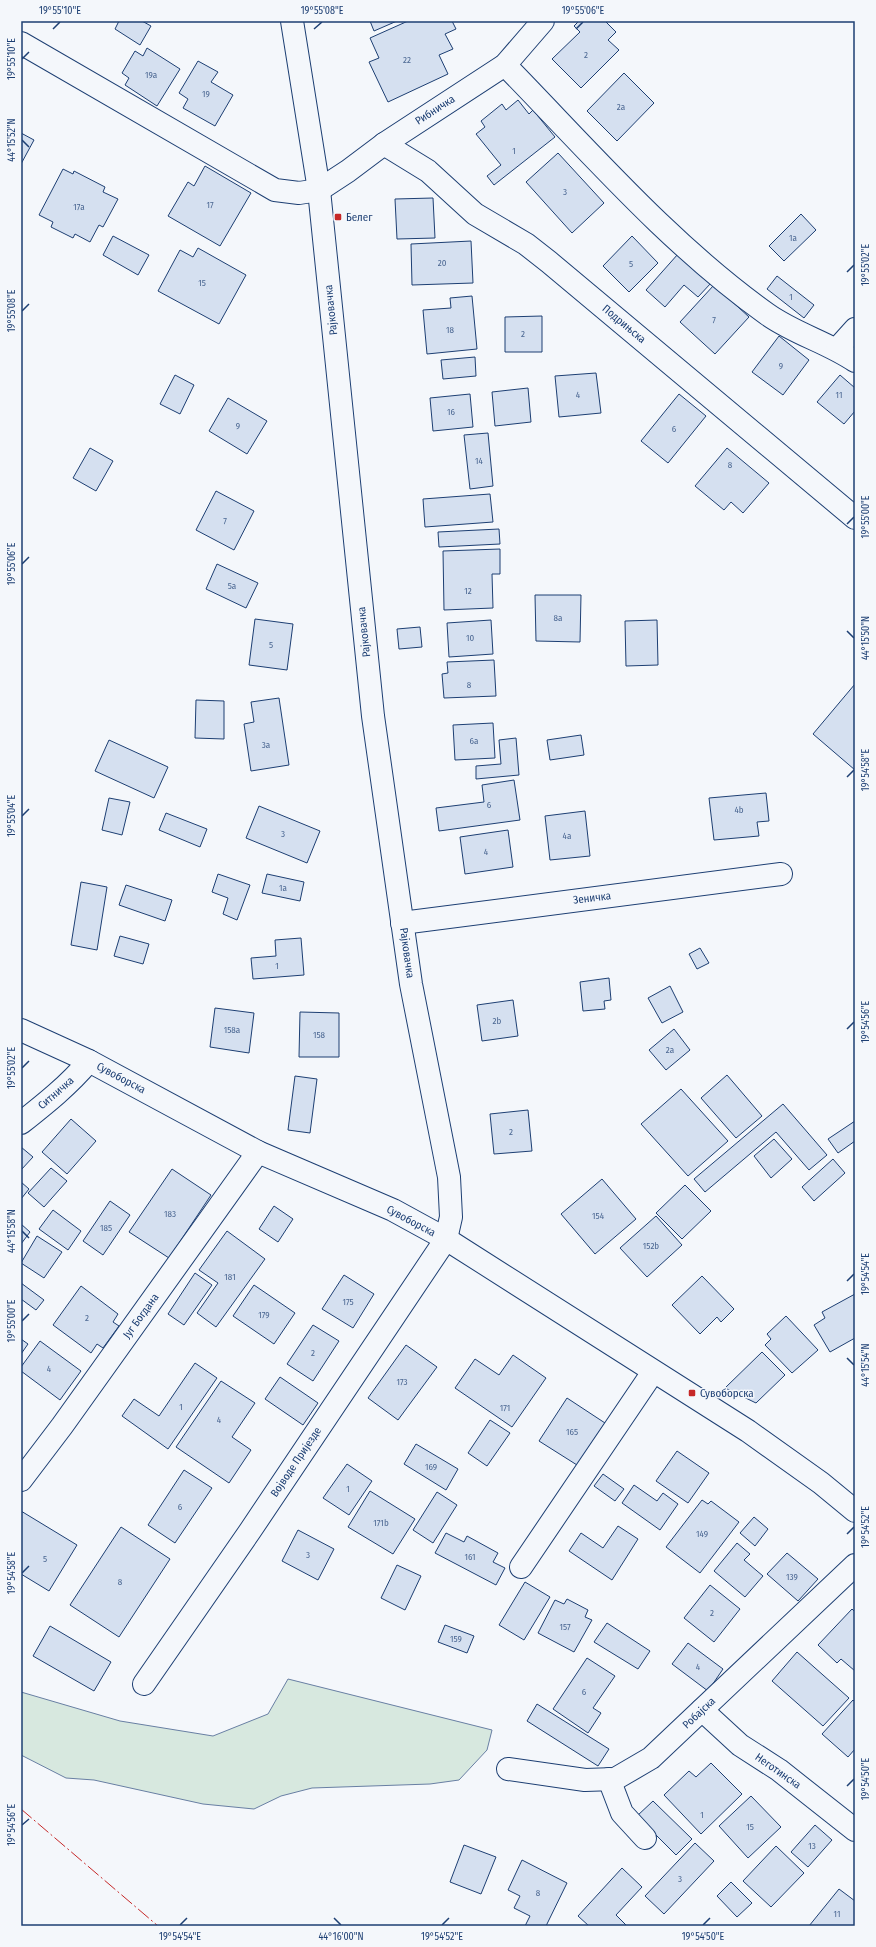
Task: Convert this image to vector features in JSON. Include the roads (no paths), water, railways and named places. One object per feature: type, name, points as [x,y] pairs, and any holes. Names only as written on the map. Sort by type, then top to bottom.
[{"type":"street","name":"Рајковачка","points":[[292,21],[319,190],[373,716],[411,984],[450,1177],[452,1218],[446,1240]]},
{"type":"street","name":"Рибничка","points":[[319,190],[348,171],[384,144],[505,65],[543,21]]},
{"type":"street","points":[[21,43],[275,190],[299,193],[319,190]]},
{"type":"street","points":[[505,65],[675,238],[768,315],[795,331],[837,349],[855,361]]},
{"type":"street","name":"Подрињска","points":[[384,144],[428,170],[475,214],[526,244],[549,262],[855,518]]},
{"type":"street","points":[[837,349],[855,329]]},
{"type":"street","name":"Зеничка","points":[[402,923],[781,874]]},
{"type":"street","name":"Сувоборска","points":[[21,1030],[89,1061],[258,1152],[393,1210],[446,1240],[748,1431],[821,1483],[855,1511]]},
{"type":"street","name":"Ситничка","points":[[21,1123],[75,1077],[89,1061]]},
{"type":"street","name":"Југ Богдана","points":[[21,1480],[62,1426],[258,1152]]},
{"type":"street","name":"Војводе Пријезде","points":[[144,1684],[446,1240]]},
{"type":"street","points":[[521,1567],[653,1372]]},
{"type":"street","name":"Робајска","points":[[508,1769],[585,1780],[615,1779],[651,1758],[855,1565]]},
{"type":"street","name":"Неготинска","points":[[702,1710],[740,1745],[779,1770],[855,1830]]},
{"type":"street","points":[[609,1779],[622,1812],[645,1838]]},
{"type":"place","name":"Белег","points":[[338,217]]},
{"type":"place","name":"Сувоборска","points":[[692,1393]]}]
